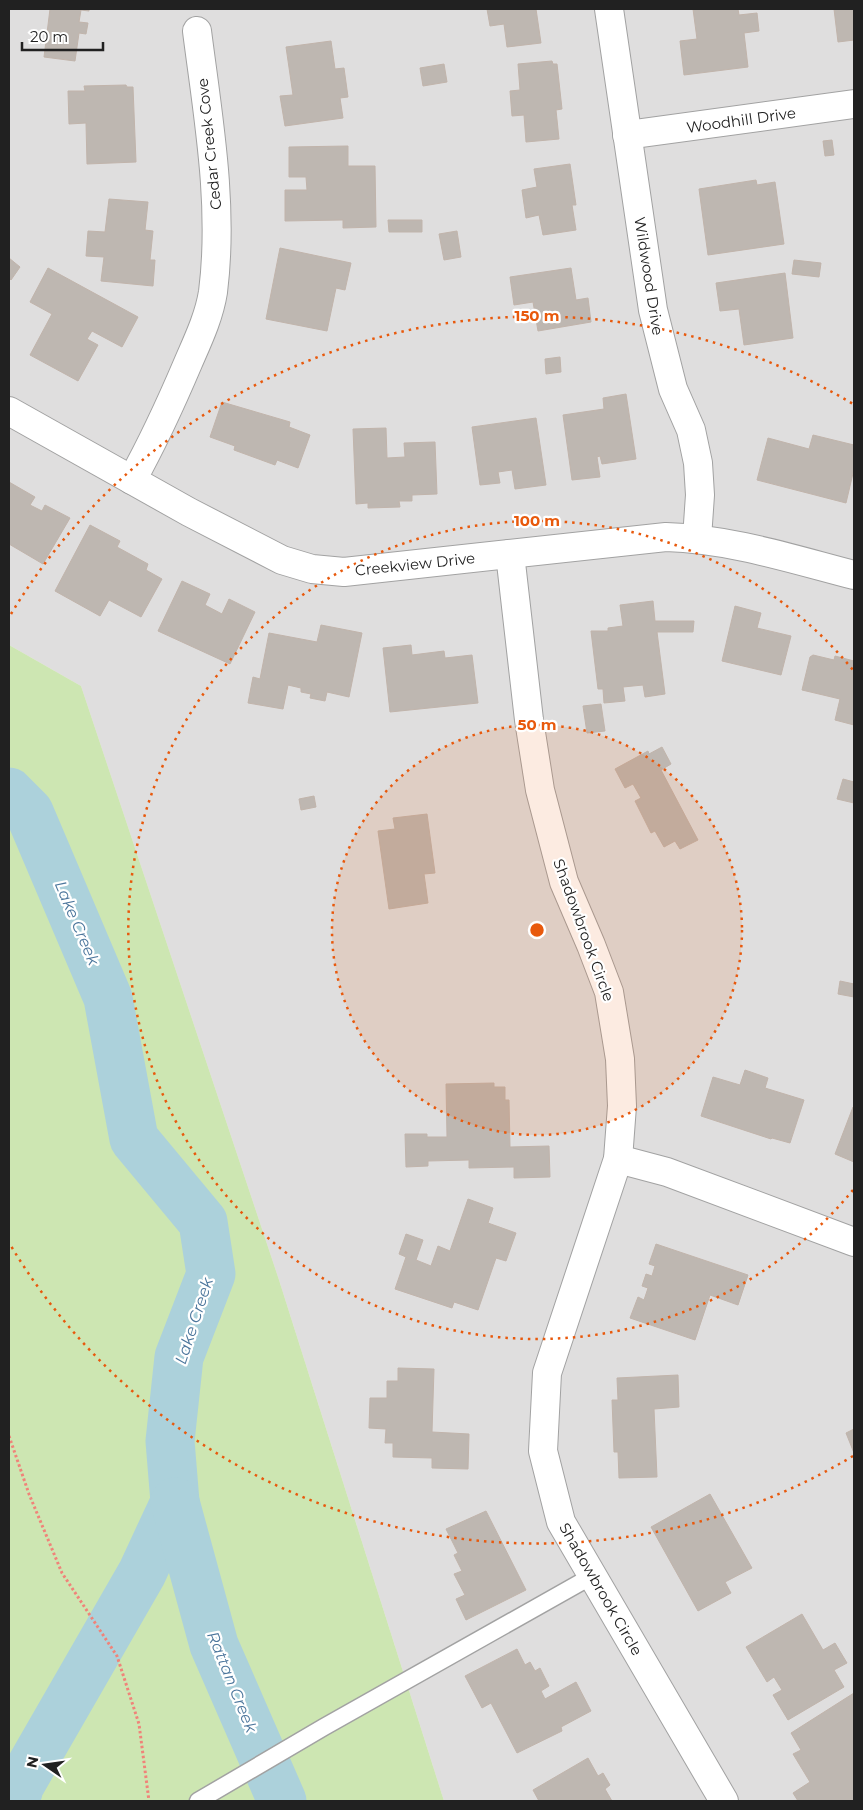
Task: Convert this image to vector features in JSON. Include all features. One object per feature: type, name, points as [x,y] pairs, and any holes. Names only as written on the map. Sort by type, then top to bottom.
[{"type":"street","name":"Wildwood Drive","points":[[610,9],[655,318],[673,389],[691,430],[698,463],[700,495],[697,538]]},
{"type":"street","name":"Cedar Creek Cove","points":[[132,480],[159,431],[200,335],[213,292],[217,209],[214,160],[197,31]]},
{"type":"street","name":"Woodhill Drive","points":[[627,135],[854,104]]},
{"type":"street","name":"Creekview Drive","points":[[9,411],[132,480],[282,560],[312,569],[344,572],[666,537],[697,538],[732,543],[854,575]]},
{"type":"street","name":"Shadowbrook Circle","points":[[510,554],[529,720],[540,790],[564,882],[609,992],[620,1059],[622,1106],[618,1159],[547,1373],[543,1451],[561,1522],[724,1801]]},
{"type":"street","points":[[618,1159],[667,1172],[854,1242]]},
{"type":"lane","points":[[198,1801],[592,1576]]},
{"type":"path","points":[[9,1436],[29,1494],[62,1572],[117,1656],[139,1724],[149,1801]]},
{"type":"shaded area","points":[[9,9],[854,9],[854,1801],[444,1801],[279,1280],[81,686],[9,645]]},
{"type":"green space","points":[[9,645],[81,686],[279,1280],[444,1801],[9,1801]]},
{"type":"building","points":[[50,9],[89,9],[89,11],[81,10],[79,22],[88,23],[86,34],[79,33],[75,61],[44,57]]},
{"type":"building","points":[[487,9],[536,9],[541,43],[507,47],[504,24],[490,26]]},
{"type":"building","points":[[693,9],[738,9],[739,15],[757,13],[759,31],[744,33],[748,67],[684,75],[680,41],[697,39]]},
{"type":"building","points":[[834,9],[854,9],[854,40],[838,42]]},
{"type":"building","points":[[331,41],[335,69],[344,68],[348,97],[340,98],[343,118],[285,126],[280,96],[293,95],[286,47]]},
{"type":"building","points":[[552,61],[553,64],[557,64],[562,109],[556,110],[559,139],[526,142],[524,115],[512,116],[510,91],[520,90],[518,64]]},
{"type":"building","points":[[444,64],[447,82],[423,86],[420,68]]},
{"type":"building","points":[[126,85],[127,87],[133,87],[136,162],[87,164],[86,123],[69,124],[68,91],[85,91],[84,86]]},
{"type":"building","points":[[832,140],[834,155],[825,156],[823,141]]},
{"type":"building","points":[[348,146],[348,166],[375,166],[376,227],[343,228],[343,220],[285,221],[285,190],[307,190],[306,177],[289,177],[289,147]]},
{"type":"building","points":[[570,164],[576,205],[572,205],[576,230],[543,235],[539,215],[526,218],[522,190],[537,187],[534,169]]},
{"type":"building","points":[[756,180],[757,185],[775,182],[784,244],[708,255],[699,189]]},
{"type":"building","points":[[109,199],[148,202],[145,230],[153,231],[150,260],[155,260],[153,286],[101,281],[104,257],[86,256],[88,231],[105,232]]},
{"type":"building","points":[[388,220],[422,220],[422,232],[389,232]]},
{"type":"building","points":[[457,231],[461,257],[444,260],[439,234]]},
{"type":"building","points":[[280,248],[351,263],[345,290],[336,288],[327,331],[266,319]]},
{"type":"building","points":[[9,258],[20,267],[11,280],[9,278]]},
{"type":"building","points":[[794,260],[821,263],[819,277],[792,274]]},
{"type":"building","points":[[48,268],[138,317],[122,347],[92,331],[87,339],[98,345],[78,381],[30,355],[52,314],[30,302]]},
{"type":"building","points":[[571,268],[576,300],[588,298],[591,322],[538,331],[533,302],[514,305],[510,277]]},
{"type":"building","points":[[785,273],[793,338],[744,345],[739,309],[720,311],[716,283]]},
{"type":"building","points":[[560,357],[561,372],[546,374],[545,359]]},
{"type":"building","points":[[626,394],[636,459],[602,464],[600,456],[597,457],[600,477],[572,480],[563,415],[604,409],[603,398]]},
{"type":"building","points":[[222,402],[290,422],[289,427],[310,435],[298,468],[277,460],[275,465],[234,450],[235,446],[210,437]]},
{"type":"building","points":[[536,418],[546,485],[515,489],[512,470],[498,472],[500,483],[480,485],[472,427]]},
{"type":"building","points":[[386,428],[387,458],[405,457],[404,443],[435,442],[437,494],[412,495],[412,501],[399,501],[400,507],[368,508],[368,503],[356,504],[353,429]]},
{"type":"building","points":[[813,435],[854,445],[854,469],[846,503],[757,480],[768,438],[809,449]]},
{"type":"building","points":[[9,482],[35,497],[30,505],[42,511],[45,505],[70,518],[43,564],[9,544]]},
{"type":"building","points":[[90,525],[120,541],[117,547],[148,564],[146,570],[162,579],[141,617],[109,600],[100,616],[55,591]]},
{"type":"building","points":[[182,581],[210,594],[205,605],[222,614],[229,599],[255,612],[230,664],[158,631]]},
{"type":"building","points":[[653,601],[655,621],[694,621],[693,632],[657,632],[665,694],[645,697],[643,685],[623,687],[625,701],[604,703],[603,689],[598,689],[591,631],[608,631],[608,628],[623,626],[620,605]]},
{"type":"building","points":[[735,606],[761,613],[757,628],[791,636],[781,675],[722,661]]},
{"type":"building","points":[[321,625],[362,633],[349,697],[327,692],[325,701],[310,698],[311,694],[301,692],[301,688],[288,685],[283,709],[248,703],[253,677],[260,679],[269,633],[317,642]]},
{"type":"building","points":[[411,645],[412,655],[444,651],[445,658],[472,655],[478,703],[390,712],[383,648]]},
{"type":"building","points":[[813,655],[834,660],[835,656],[854,661],[854,725],[835,720],[840,699],[802,690],[810,657]]},
{"type":"building","points":[[601,704],[605,731],[587,733],[583,706]]},
{"type":"building","points":[[662,747],[671,764],[661,770],[698,840],[680,849],[675,841],[664,847],[655,831],[651,833],[635,801],[641,798],[633,784],[625,788],[615,769],[648,751],[649,754]]},
{"type":"building","points":[[843,779],[854,782],[854,803],[837,799]]},
{"type":"building","points":[[314,796],[316,807],[301,810],[299,799]]},
{"type":"building","points":[[427,814],[435,873],[424,874],[428,903],[389,909],[378,831],[395,829],[393,818]]},
{"type":"building","points":[[840,981],[854,984],[854,997],[838,994]]},
{"type":"building","points":[[745,1070],[768,1078],[765,1088],[804,1100],[790,1143],[771,1139],[701,1116],[713,1077],[740,1085]]},
{"type":"building","points":[[494,1083],[494,1087],[505,1087],[505,1100],[509,1100],[510,1147],[549,1146],[550,1177],[514,1178],[514,1167],[469,1168],[469,1160],[428,1161],[428,1166],[406,1167],[405,1134],[427,1134],[427,1137],[447,1137],[446,1084]]},
{"type":"building","points":[[854,1108],[854,1162],[835,1154]]},
{"type":"building","points":[[468,1199],[493,1208],[488,1223],[516,1233],[506,1261],[496,1258],[478,1310],[454,1302],[452,1308],[395,1289],[406,1257],[399,1254],[406,1234],[423,1240],[416,1260],[431,1266],[438,1246],[450,1251]]},
{"type":"building","points":[[656,1244],[748,1275],[738,1305],[710,1295],[695,1340],[630,1318],[638,1297],[644,1300],[648,1288],[642,1286],[646,1274],[652,1276],[655,1266],[649,1264]]},
{"type":"building","points":[[398,1368],[434,1369],[432,1432],[469,1434],[468,1469],[432,1468],[432,1458],[393,1457],[393,1443],[385,1443],[386,1429],[369,1428],[370,1398],[387,1398],[387,1381],[398,1381]]},
{"type":"building","points":[[678,1375],[679,1407],[654,1409],[657,1477],[619,1478],[618,1452],[614,1452],[612,1400],[618,1400],[617,1378]]},
{"type":"building","points":[[854,1429],[854,1453],[846,1433]]},
{"type":"building","points":[[710,1494],[752,1568],[725,1582],[731,1593],[698,1611],[651,1527]]},
{"type":"building","points":[[486,1511],[526,1590],[466,1620],[456,1599],[465,1595],[454,1574],[462,1571],[454,1555],[458,1553],[446,1529]]},
{"type":"building","points":[[802,1614],[823,1650],[835,1643],[847,1663],[834,1670],[844,1687],[788,1720],[773,1695],[782,1690],[774,1677],[767,1682],[746,1647]]},
{"type":"building","points":[[517,1649],[525,1665],[530,1662],[535,1671],[540,1668],[549,1686],[541,1691],[545,1699],[576,1682],[591,1711],[561,1727],[562,1731],[517,1753],[491,1703],[482,1708],[465,1676]]},
{"type":"building","points":[[854,1693],[854,1801],[798,1801],[793,1793],[810,1782],[793,1754],[801,1750],[791,1733]]},
{"type":"building","points":[[588,1758],[598,1776],[603,1773],[610,1785],[605,1789],[612,1801],[539,1801],[533,1790]]},
{"type":"waterway","name":"Lake Creek","points":[[9,792],[29,812],[108,998],[134,1139],[203,1222],[211,1274],[179,1357],[170,1441],[175,1502],[142,1573],[20,1785],[15,1801]]},
{"type":"waterway","name":"Rattan Creek","points":[[175,1502],[214,1645],[282,1801]]}]
